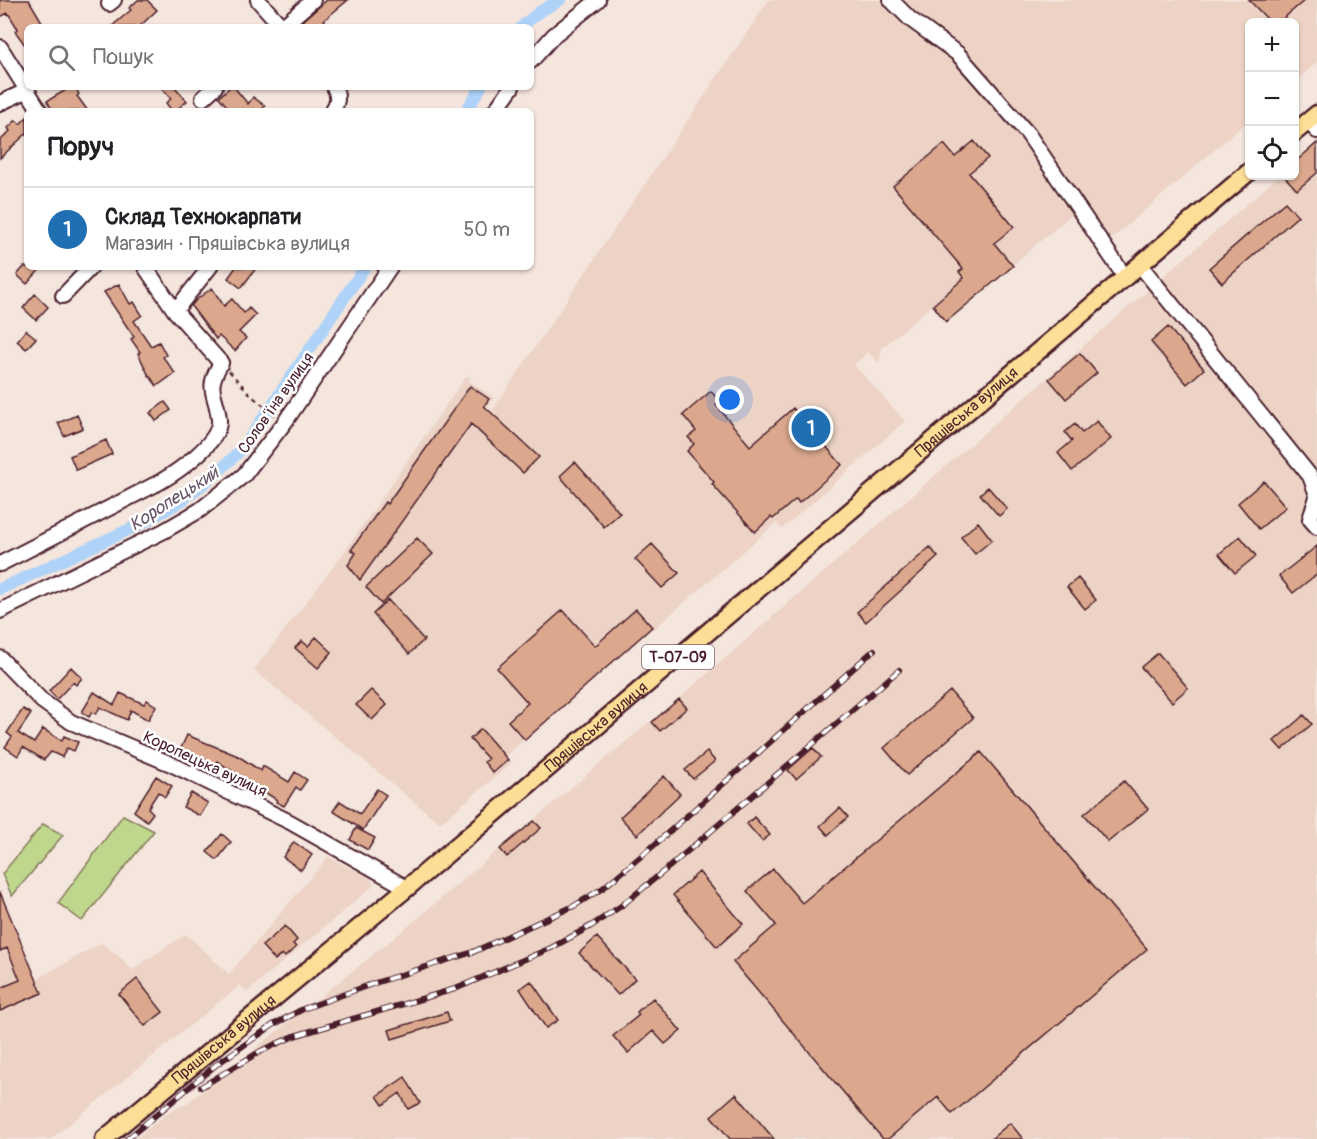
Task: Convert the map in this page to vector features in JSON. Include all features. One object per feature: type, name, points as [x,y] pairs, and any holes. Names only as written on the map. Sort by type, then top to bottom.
[{"type":"main road","points":[[1299,130],[1314,122]]},
{"type":"main road","name":"Пряшівська вулиця","points":[[104,1139],[407,888],[1245,175]]},
{"type":"street","points":[[258,0],[279,24]]},
{"type":"street","points":[[285,24],[313,0]]},
{"type":"street","points":[[534,58],[554,35],[598,0]]},
{"type":"street","points":[[891,0],[910,19],[958,54],[1028,134],[1125,277]]},
{"type":"street","points":[[0,47],[24,86]]},
{"type":"street","points":[[203,98],[212,90]]},
{"type":"street","points":[[334,108],[338,98],[335,90]]},
{"type":"street","points":[[497,108],[510,90]]},
{"type":"street","points":[[0,103],[27,91],[38,108]]},
{"type":"street","points":[[1140,265],[1310,476],[1317,496],[1310,519],[1317,527]]},
{"type":"street","points":[[63,297],[88,270]]},
{"type":"street","points":[[0,564],[176,473],[216,436],[219,422],[212,392],[212,378],[221,363],[174,311],[147,270]]},
{"type":"street","points":[[174,311],[208,270]]},
{"type":"street","name":"Соловʼїна вулиця","points":[[0,611],[164,531],[200,510],[244,475],[285,422],[388,270]]},
{"type":"street","name":"Коропецька вулиця","points":[[0,657],[42,701],[71,722],[171,764],[290,822],[407,888]]},
{"type":"path","points":[[221,363],[275,415]]},
{"type":"shaded area","points":[[769,0],[1317,0],[1317,62],[1299,78],[1299,18],[1245,18],[1245,123],[1100,249],[1071,215],[946,322],[932,305],[882,348],[879,363],[868,352],[854,365],[905,421],[782,529],[776,523],[654,629],[652,628],[505,756],[512,763],[440,823],[254,670],[343,554],[467,375],[470,378],[469,381],[494,398],[487,407],[492,411]]},
{"type":"shaded area","points":[[1317,143],[1317,1139],[135,1139],[172,1110],[186,1104],[399,934],[648,723],[652,722],[1274,180],[1299,180],[1299,159]]},
{"type":"shaded area","points":[[328,857],[370,878],[373,882],[372,887],[247,992],[240,985],[51,1139],[0,1139],[0,892],[37,979],[101,943],[132,970],[186,934],[229,974]]},
{"type":"green space","points":[[123,815],[154,831],[82,921],[58,903]]},
{"type":"green space","points":[[43,824],[63,835],[12,896],[2,874]]},
{"type":"building","points":[[0,0],[29,0],[43,24],[24,24],[24,44],[15,31],[18,29],[8,13],[0,17]]},
{"type":"building","points":[[138,0],[147,0],[157,10],[142,24],[115,24],[131,10],[129,8]]},
{"type":"building","points":[[327,0],[348,0],[324,20],[327,24],[299,24]]},
{"type":"building","points":[[1249,0],[1305,0],[1284,18],[1266,18]]},
{"type":"building","points":[[66,90],[77,90],[79,94],[77,96],[86,108],[51,108],[47,101]]},
{"type":"building","points":[[164,90],[178,90],[187,101],[179,108],[170,108],[166,103],[171,99]]},
{"type":"building","points":[[227,90],[236,90],[248,104],[253,97],[265,106],[263,108],[228,108],[219,97]]},
{"type":"building","points":[[16,120],[20,124],[24,120],[24,136],[0,158],[0,141],[10,131],[8,128]]},
{"type":"building","points":[[974,141],[988,158],[969,173],[1014,227],[994,243],[1013,266],[946,322],[933,305],[964,278],[959,272],[963,269],[893,186],[944,144],[955,157]]},
{"type":"building","points":[[1317,143],[1317,173],[1297,190],[1288,180],[1299,180],[1299,159]]},
{"type":"building","points":[[1285,202],[1298,216],[1222,283],[1209,268]]},
{"type":"building","points":[[24,267],[24,270],[39,270],[27,284],[17,275]]},
{"type":"building","points":[[234,270],[255,270],[241,288],[228,278]]},
{"type":"building","points":[[119,284],[130,304],[134,302],[142,315],[134,321],[151,346],[159,342],[166,355],[163,357],[175,373],[157,386],[148,374],[138,353],[140,352],[131,339],[134,337],[104,292]]},
{"type":"building","points":[[212,288],[224,306],[232,299],[244,313],[249,308],[256,315],[239,332],[246,338],[235,351],[219,336],[216,339],[191,306]]},
{"type":"building","points":[[35,294],[48,307],[36,320],[23,308]]},
{"type":"building","points":[[1168,327],[1204,369],[1187,384],[1151,342]]},
{"type":"building","points":[[26,330],[36,338],[26,349],[17,341]]},
{"type":"building","points":[[1080,353],[1097,373],[1066,399],[1049,379]]},
{"type":"building","points":[[470,386],[489,399],[484,406],[539,457],[523,473],[471,424],[360,580],[348,565],[356,553],[351,550],[385,502],[387,504]]},
{"type":"building","points":[[711,391],[720,402],[716,405],[750,446],[793,408],[842,465],[799,503],[796,499],[755,532],[712,484],[714,482],[687,451],[694,444],[688,437],[696,431],[683,415]]},
{"type":"building","points":[[165,402],[171,410],[156,421],[150,413]]},
{"type":"building","points":[[77,415],[83,428],[64,436],[58,423]]},
{"type":"building","points":[[1097,421],[1111,439],[1072,471],[1058,453],[1072,441],[1065,432],[1075,424],[1082,433]]},
{"type":"building","points":[[106,440],[112,454],[76,470],[70,456]]},
{"type":"building","points":[[575,462],[620,513],[604,527],[560,476]]},
{"type":"building","points":[[1264,481],[1286,507],[1259,529],[1238,503]]},
{"type":"building","points":[[988,487],[1007,509],[999,516],[980,494]]},
{"type":"building","points":[[978,522],[992,540],[975,554],[961,537]]},
{"type":"building","points":[[1240,536],[1256,556],[1235,573],[1219,554]]},
{"type":"building","points":[[417,538],[433,554],[381,604],[366,587]]},
{"type":"building","points":[[652,544],[679,573],[662,588],[635,559]]},
{"type":"building","points":[[1317,546],[1317,574],[1293,593],[1279,576]]},
{"type":"building","points":[[930,547],[938,557],[866,622],[857,612]]},
{"type":"building","points":[[1078,578],[1096,600],[1085,609],[1067,587]]},
{"type":"building","points":[[388,600],[424,640],[409,654],[373,614]]},
{"type":"building","points":[[636,609],[652,627],[525,740],[508,721],[528,703],[497,668],[563,610],[595,646]]},
{"type":"building","points":[[316,637],[332,652],[318,668],[295,648],[302,641],[308,646]]},
{"type":"building","points":[[1158,653],[1188,688],[1172,702],[1141,667]]},
{"type":"building","points":[[71,667],[82,678],[76,685],[73,682],[57,699],[49,691]]},
{"type":"building","points":[[371,690],[387,705],[372,720],[356,705]]},
{"type":"building","points":[[950,691],[973,718],[907,775],[884,748]]},
{"type":"building","points":[[94,692],[114,705],[120,693],[144,704],[147,700],[156,706],[148,720],[131,710],[127,720],[100,707],[96,714],[92,712],[89,717],[82,712]]},
{"type":"building","points":[[679,699],[687,708],[660,731],[652,722]]},
{"type":"building","points":[[23,709],[31,714],[18,733],[34,743],[43,729],[62,741],[64,736],[78,742],[74,751],[67,748],[62,757],[51,752],[44,760],[23,747],[18,756],[5,747],[12,737],[7,733]]},
{"type":"building","points":[[1304,715],[1312,724],[1282,750],[1274,741]]},
{"type":"building","points":[[481,729],[508,760],[493,773],[484,762],[488,759],[470,739]]},
{"type":"building","points":[[187,735],[238,756],[261,771],[263,766],[289,782],[295,772],[307,780],[300,790],[296,787],[284,806],[217,761],[212,771],[202,766],[205,761],[180,750]]},
{"type":"building","points":[[813,748],[821,757],[796,779],[788,770]]},
{"type":"building","points":[[707,752],[715,761],[693,779],[685,770]]},
{"type":"building","points":[[981,752],[1147,949],[952,1114],[938,1097],[888,1139],[883,1139],[733,962],[776,925],[747,891],[773,869],[802,903]]},
{"type":"building","points":[[156,776],[172,786],[165,797],[158,792],[148,808],[153,813],[147,821],[134,811]]},
{"type":"building","points":[[664,776],[680,794],[637,835],[620,817]]},
{"type":"building","points":[[1124,781],[1148,809],[1108,842],[1084,814]]},
{"type":"building","points":[[377,789],[386,795],[363,830],[333,811],[340,801],[360,814]]},
{"type":"building","points":[[191,793],[208,803],[200,816],[183,807]]},
{"type":"building","points":[[840,808],[848,817],[828,835],[820,826]]},
{"type":"building","points":[[754,817],[770,835],[762,841],[747,824]]},
{"type":"building","points":[[534,821],[541,828],[507,857],[500,849]]},
{"type":"building","points":[[356,828],[375,838],[368,850],[350,840]]},
{"type":"building","points":[[222,834],[231,842],[217,860],[207,852]]},
{"type":"building","points":[[294,842],[312,855],[301,870],[283,857]]},
{"type":"building","points":[[699,872],[743,924],[717,947],[673,895]]},
{"type":"building","points":[[0,892],[42,993],[0,1011],[0,988],[20,980],[7,948],[0,951]]},
{"type":"building","points":[[285,926],[297,940],[293,944],[296,947],[285,957],[282,954],[275,960],[262,946]]},
{"type":"building","points":[[597,937],[635,979],[618,995],[579,953]]},
{"type":"building","points":[[137,979],[163,1012],[145,1026],[119,994]]},
{"type":"building","points":[[531,981],[558,1020],[546,1028],[520,989]]},
{"type":"building","points":[[653,998],[681,1031],[665,1044],[653,1031],[628,1053],[613,1036],[639,1015],[637,1012]]},
{"type":"building","points":[[447,1012],[450,1021],[392,1039],[389,1030]]},
{"type":"building","points":[[405,1077],[420,1103],[408,1109],[400,1093],[383,1105],[377,1096]]},
{"type":"building","points":[[736,1094],[774,1139],[730,1139],[711,1116]]},
{"type":"building","points":[[1010,1123],[1023,1139],[991,1139]]},
{"type":"waterway","name":"Коропецький","points":[[525,24],[539,12],[560,0]]},
{"type":"waterway","name":"Коропецький","points":[[468,108],[479,90]]},
{"type":"waterway","name":"Коропецький","points":[[0,589],[141,524],[181,501],[215,475],[243,448],[363,270]]},
{"type":"railway","points":[[127,1139],[217,1064],[273,1025],[303,1009],[473,952],[574,906],[603,888],[874,650]]},
{"type":"railway","points":[[201,1087],[261,1051],[294,1036],[455,989],[551,948],[591,926],[621,906],[669,867],[899,670]]},
{"type":"place","name":"Склад Технокарпати","points":[[811,428]]}]
